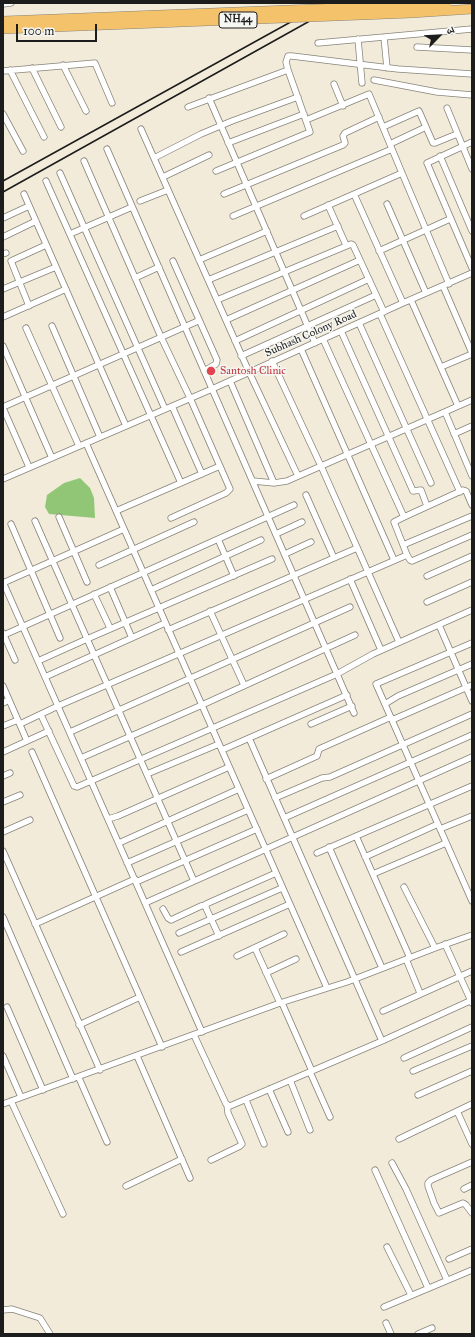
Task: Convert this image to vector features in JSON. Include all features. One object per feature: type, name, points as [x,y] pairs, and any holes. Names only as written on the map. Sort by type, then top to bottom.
[{"type":"highway","name":"NH44","points":[[3,21],[447,3]]},
{"type":"highway","name":"NH44","points":[[3,29],[412,13],[472,8]]},
{"type":"street","points":[[3,4],[11,3]]},
{"type":"street","points":[[318,42],[472,29]]},
{"type":"street","points":[[384,37],[387,68]]},
{"type":"street","points":[[358,39],[362,83]]},
{"type":"street","points":[[417,47],[472,50]]},
{"type":"street","points":[[216,171],[310,131],[288,70],[286,59],[288,56],[387,68],[472,74]]},
{"type":"street","points":[[3,71],[95,63],[112,103]]},
{"type":"street","points":[[63,65],[86,111]]},
{"type":"street","points":[[32,68],[61,127]]},
{"type":"street","points":[[10,70],[44,137]]},
{"type":"street","points":[[188,107],[288,70]]},
{"type":"street","points":[[374,80],[437,92],[472,95]]},
{"type":"street","points":[[334,84],[343,106]]},
{"type":"street","points":[[228,143],[343,106],[370,94],[449,284]]},
{"type":"street","points":[[154,158],[221,125],[298,96]]},
{"type":"street","points":[[209,98],[315,343]]},
{"type":"street","points":[[447,108],[472,169]]},
{"type":"street","points":[[383,127],[419,111],[434,143],[457,134]]},
{"type":"street","points":[[3,114],[23,151]]},
{"type":"street","points":[[224,194],[343,145],[345,143],[343,136],[345,133],[379,117]]},
{"type":"street","points":[[233,216],[391,146],[426,127]]},
{"type":"street","points":[[141,129],[241,356],[298,476]]},
{"type":"street","points":[[472,142],[428,161],[427,165],[472,268]]},
{"type":"street","points":[[107,149],[354,713]]},
{"type":"street","points":[[163,178],[209,155]]},
{"type":"street","points":[[440,156],[472,231]]},
{"type":"street","points":[[84,161],[161,337],[230,489],[229,492],[171,518]]},
{"type":"street","points":[[60,173],[165,409]]},
{"type":"street","points":[[304,216],[402,173]]},
{"type":"street","points":[[46,181],[181,483]]},
{"type":"street","points":[[140,201],[168,190]]},
{"type":"street","points":[[24,194],[126,426]]},
{"type":"street","points":[[354,194],[403,303]]},
{"type":"street","points":[[387,204],[426,294]]},
{"type":"street","points":[[328,205],[346,245]]},
{"type":"street","points":[[3,218],[29,206]]},
{"type":"street","points":[[70,234],[132,207]]},
{"type":"street","points":[[379,250],[450,219]]},
{"type":"street","points":[[3,237],[36,221]]},
{"type":"street","points":[[208,280],[338,226]]},
{"type":"street","points":[[199,260],[267,231]]},
{"type":"street","points":[[29,306],[11,261],[46,244]]},
{"type":"street","points":[[217,300],[346,245],[352,244],[376,295],[382,313],[460,492]]},
{"type":"street","points":[[226,320],[360,260]]},
{"type":"street","points":[[173,261],[217,362],[204,371]]},
{"type":"street","points":[[3,289],[56,267]]},
{"type":"street","points":[[135,278],[159,267]]},
{"type":"street","name":"Subhash Colony Road","points":[[3,477],[52,458],[212,389],[472,273]]},
{"type":"street","points":[[235,341],[369,279]]},
{"type":"street","points":[[441,367],[472,353],[443,286]]},
{"type":"street","points":[[3,317],[66,289]]},
{"type":"street","points":[[241,356],[376,295]]},
{"type":"street","points":[[411,300],[458,406]]},
{"type":"street","points":[[29,467],[3,407],[198,320]]},
{"type":"street","points":[[359,323],[431,483]]},
{"type":"street","points":[[52,326],[100,437]]},
{"type":"street","points":[[26,328],[79,446]]},
{"type":"street","points":[[341,331],[413,491],[421,490],[427,506]]},
{"type":"street","points":[[323,339],[404,517]]},
{"type":"street","points":[[3,346],[52,458]]},
{"type":"street","points":[[301,349],[394,560]]},
{"type":"street","points":[[272,362],[321,466],[399,642]]},
{"type":"street","points":[[230,381],[274,483]]},
{"type":"street","points":[[253,481],[274,483],[287,481],[472,400]]},
{"type":"street","points":[[172,406],[202,474]]},
{"type":"street","points":[[445,412],[472,476]]},
{"type":"street","points":[[454,434],[472,426]]},
{"type":"street","points":[[86,443],[327,988]]},
{"type":"street","points":[[116,512],[220,466]]},
{"type":"street","points":[[472,505],[466,491],[463,490],[394,522],[407,555],[412,561],[472,535]]},
{"type":"street","points":[[306,495],[334,558]]},
{"type":"street","points":[[15,660],[4,633],[49,615],[294,505]]},
{"type":"street","points":[[403,546],[472,516]]},
{"type":"street","points":[[59,517],[87,582]]},
{"type":"street","points":[[35,521],[194,881]]},
{"type":"street","points":[[99,565],[194,522]]},
{"type":"street","points":[[276,534],[302,522]]},
{"type":"street","points":[[11,524],[60,638]]},
{"type":"street","points":[[124,529],[3,582],[202,1032]]},
{"type":"street","points":[[218,539],[234,576]]},
{"type":"street","points":[[151,590],[262,540]]},
{"type":"street","points":[[285,554],[311,542]]},
{"type":"street","points":[[168,630],[357,548]]},
{"type":"street","points":[[3,726],[41,715],[58,706],[108,686],[407,555]]},
{"type":"street","points":[[427,576],[472,556]]},
{"type":"street","points":[[38,661],[110,628],[272,559]]},
{"type":"street","points":[[350,579],[381,650]]},
{"type":"street","points":[[427,602],[472,582]]},
{"type":"street","points":[[110,587],[132,638]]},
{"type":"street","points":[[94,594],[110,628]]},
{"type":"street","points":[[70,732],[350,608]]},
{"type":"street","points":[[41,715],[75,787],[77,787],[92,782],[337,674],[381,650],[472,610]]},
{"type":"street","points":[[210,611],[244,685]]},
{"type":"street","points":[[45,677],[165,623]]},
{"type":"street","points":[[439,625],[472,701]]},
{"type":"street","points":[[81,758],[354,636]]},
{"type":"street","points":[[472,643],[376,684],[472,901]]},
{"type":"street","points":[[385,704],[398,696],[472,664]]},
{"type":"street","points":[[266,779],[316,756],[319,749],[472,684]]},
{"type":"street","points":[[3,686],[27,741]]},
{"type":"street","points":[[222,750],[347,696]]},
{"type":"street","points":[[3,703],[9,700]]},
{"type":"street","points":[[311,724],[352,706]]},
{"type":"street","points":[[275,798],[322,778],[330,777],[472,714]]},
{"type":"street","points":[[3,752],[49,731]]},
{"type":"street","points":[[284,818],[472,735]]},
{"type":"street","points":[[249,738],[382,1041]]},
{"type":"street","points":[[147,774],[219,744]]},
{"type":"street","points":[[32,752],[162,1047]]},
{"type":"street","points":[[145,903],[472,757]]},
{"type":"street","points":[[108,819],[158,799],[229,767]]},
{"type":"street","points":[[3,776],[10,773]]},
{"type":"street","points":[[318,853],[472,786]]},
{"type":"street","points":[[119,843],[239,789]]},
{"type":"street","points":[[3,802],[20,795]]},
{"type":"street","points":[[127,863],[248,810]]},
{"type":"street","points":[[365,857],[439,827],[472,816]]},
{"type":"street","points":[[3,832],[30,820]]},
{"type":"street","points":[[35,924],[257,829]]},
{"type":"street","points":[[356,836],[408,958],[420,993]]},
{"type":"street","points":[[372,874],[446,843]]},
{"type":"street","points":[[329,848],[382,968]]},
{"type":"street","points":[[3,851],[100,1070]]},
{"type":"street","points":[[163,909],[168,918],[171,920],[276,873]]},
{"type":"street","points":[[404,887],[435,948]]},
{"type":"street","points":[[179,933],[282,888]]},
{"type":"street","points":[[181,952],[290,904]]},
{"type":"street","points":[[205,905],[219,936]]},
{"type":"street","points":[[3,917],[76,1078],[107,1142]]},
{"type":"street","points":[[237,956],[284,934]]},
{"type":"street","points":[[3,1104],[281,1003],[355,979],[472,935]]},
{"type":"street","points":[[227,1105],[230,1106],[246,1100],[472,1001],[445,944]]},
{"type":"street","points":[[255,948],[281,1003],[330,1117]]},
{"type":"street","points":[[266,973],[296,959]]},
{"type":"street","points":[[383,1011],[420,993],[472,971]]},
{"type":"street","points":[[79,1025],[140,997]]},
{"type":"street","points":[[6,1007],[43,1090]]},
{"type":"street","points":[[404,1058],[472,1027]]},
{"type":"street","points":[[194,1034],[227,1105],[228,1113],[242,1144],[211,1160]]},
{"type":"street","points":[[413,1071],[472,1046]]},
{"type":"street","points":[[3,1056],[22,1097]]},
{"type":"street","points":[[137,1056],[190,1178]]},
{"type":"street","points":[[418,1095],[472,1071]]},
{"type":"street","points":[[290,1080],[310,1130]]},
{"type":"street","points":[[269,1089],[288,1132]]},
{"type":"street","points":[[246,1100],[264,1144]]},
{"type":"street","points":[[11,1101],[63,1214]]},
{"type":"street","points":[[399,1139],[472,1104]]},
{"type":"street","points":[[457,1111],[472,1144]]},
{"type":"street","points":[[126,1186],[182,1159]]},
{"type":"street","points":[[472,1162],[431,1180],[428,1183],[434,1203],[439,1213],[463,1203],[472,1213]]},
{"type":"street","points":[[392,1163],[406,1189],[447,1280]]},
{"type":"street","points":[[375,1170],[428,1288]]},
{"type":"street","points":[[464,1189],[472,1185]]},
{"type":"street","points":[[387,1247],[411,1295]]},
{"type":"street","points":[[449,1259],[472,1249]]},
{"type":"street","points":[[384,1307],[472,1270]]},
{"type":"street","points":[[3,1310],[12,1309],[40,1318],[50,1334]]},
{"type":"street","points":[[386,1323],[391,1334]]},
{"type":"street","points":[[418,1334],[432,1328]]},
{"type":"green space","points":[[80,478],[90,488],[94,498],[95,518],[49,514],[45,507],[47,495],[64,483]]},
{"type":"railway","points":[[3,181],[325,3]]},
{"type":"railway","points":[[3,192],[342,3]]},
{"type":"place","name":"Santosh Clinic","points":[[211,371]]}]
